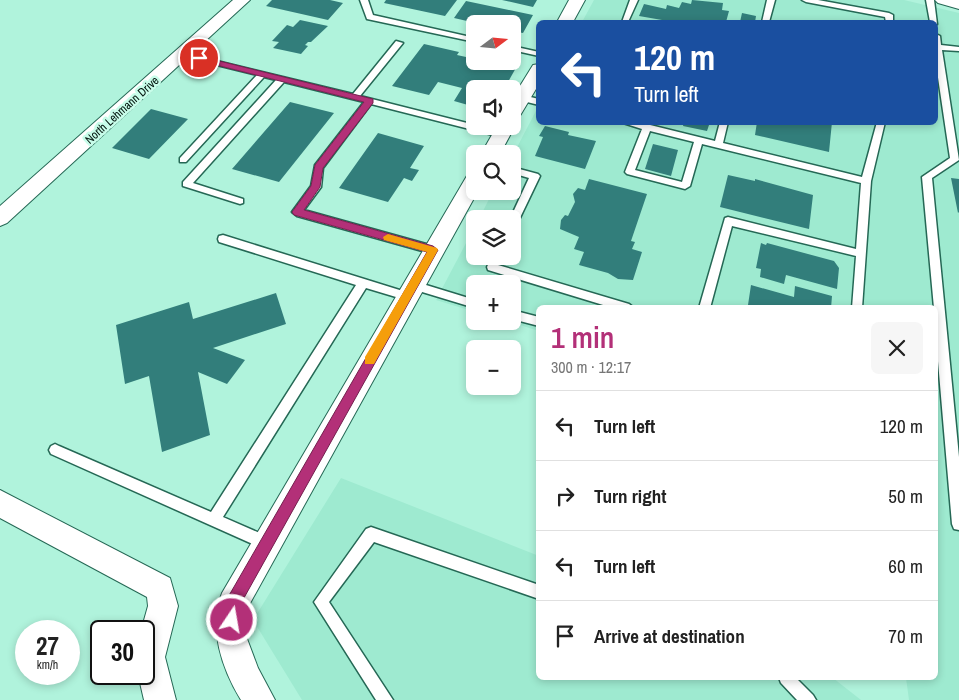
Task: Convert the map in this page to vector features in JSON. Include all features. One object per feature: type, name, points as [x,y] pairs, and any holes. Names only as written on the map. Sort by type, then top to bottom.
[{"type":"street","name":"North Lehmann Drive","points":[[0,218],[242,0]]},
{"type":"street","points":[[566,20],[577,0]]},
{"type":"street","points":[[943,0],[959,4]]},
{"type":"street","points":[[521,108],[531,100],[536,81]]},
{"type":"street","points":[[259,700],[245,677],[231,636],[232,604],[409,291],[466,194]]},
{"type":"street","points":[[0,503],[160,588],[163,606],[149,657],[160,700]]},
{"type":"lane","points":[[364,0],[370,17],[466,38]]},
{"type":"lane","points":[[626,20],[634,0]]},
{"type":"lane","points":[[766,20],[771,0]]},
{"type":"lane","points":[[806,0],[889,15],[889,20]]},
{"type":"lane","points":[[930,0],[934,20]]},
{"type":"lane","points":[[938,42],[959,49]]},
{"type":"lane","points":[[355,97],[398,43]]},
{"type":"lane","points":[[938,48],[957,160],[927,177],[954,420],[959,524]]},
{"type":"lane","points":[[521,50],[536,53]]},
{"type":"lane","points":[[183,54],[370,101],[466,122]]},
{"type":"lane","points":[[183,160],[262,74]]},
{"type":"lane","points":[[240,201],[186,184],[282,79]]},
{"type":"lane","points":[[370,101],[318,167],[316,187],[297,212],[433,250]]},
{"type":"lane","points":[[635,125],[866,180]]},
{"type":"lane","points":[[666,133],[669,125]]},
{"type":"lane","points":[[718,145],[723,125]]},
{"type":"lane","points":[[856,305],[866,180],[880,125]]},
{"type":"lane","points":[[646,128],[630,172],[685,186],[699,140]]},
{"type":"lane","points":[[519,210],[535,176],[521,172]]},
{"type":"lane","points":[[705,305],[728,221],[861,254]]},
{"type":"lane","points":[[223,239],[363,283],[466,302]]},
{"type":"lane","points":[[493,265],[492,267],[619,305]]},
{"type":"lane","points":[[214,520],[363,283]]},
{"type":"lane","points":[[521,317],[536,321]]},
{"type":"lane","points":[[55,450],[266,543]]},
{"type":"lane","points":[[385,700],[321,602],[370,534],[536,591]]},
{"type":"lane","points":[[788,680],[808,700]]},
{"type":"shaded area","points":[[594,0],[904,0],[959,13],[959,700],[909,700],[906,680],[938,680],[938,305],[536,305],[536,330],[521,325],[521,275],[466,275],[466,309],[436,300],[466,243],[466,265],[521,265],[521,210],[484,210],[488,200],[521,200],[521,145],[518,145],[536,111],[536,125],[938,125],[938,20],[583,20]]},
{"type":"shaded area","points":[[341,478],[536,555],[536,680],[836,680],[861,700],[302,700],[253,620]]},
{"type":"building","points":[[272,0],[330,0],[343,3],[328,20],[266,6]]},
{"type":"building","points":[[386,0],[457,0],[445,16],[384,3]]},
{"type":"building","points":[[502,0],[537,0],[533,7]]},
{"type":"building","points":[[692,0],[723,3],[722,10],[729,11],[727,20],[662,20],[639,16],[644,4],[666,9],[667,5],[679,8],[682,2],[691,4]]},
{"type":"building","points":[[466,1],[533,15],[523,33],[521,33],[521,15],[466,15],[466,21],[454,18]]},
{"type":"building","points":[[742,13],[756,16],[755,20],[740,20]]},
{"type":"building","points":[[300,20],[328,26],[311,42],[305,45],[308,46],[301,54],[273,48],[279,42],[272,41],[287,25],[293,27]]},
{"type":"building","points":[[424,44],[459,52],[457,55],[466,57],[466,70],[515,70],[509,80],[466,80],[466,104],[454,101],[462,88],[438,82],[429,95],[392,86]]},
{"type":"building","points":[[290,102],[334,113],[279,182],[232,169]]},
{"type":"building","points":[[151,109],[188,119],[149,159],[112,148]]},
{"type":"building","points":[[683,125],[709,125],[707,131]]},
{"type":"building","points":[[757,125],[832,125],[829,152],[755,135]]},
{"type":"building","points":[[545,126],[569,132],[568,135],[596,141],[585,169],[535,156],[543,137],[539,136]]},
{"type":"building","points":[[378,133],[424,146],[410,168],[419,170],[412,181],[404,178],[388,202],[339,188]]},
{"type":"building","points":[[653,144],[678,150],[671,176],[645,169]]},
{"type":"building","points":[[728,175],[755,181],[755,179],[813,195],[809,229],[720,207]]},
{"type":"building","points":[[951,178],[959,179],[958,213]]},
{"type":"building","points":[[589,179],[647,194],[631,241],[635,242],[632,249],[642,252],[633,280],[618,279],[608,273],[579,265],[584,252],[574,249],[579,237],[560,229],[561,220],[565,215],[568,216],[575,202],[573,194],[578,188],[585,190]]},
{"type":"building","points":[[761,243],[834,261],[839,268],[837,289],[786,275],[784,284],[760,277],[761,269],[756,268]]},
{"type":"building","points":[[751,285],[794,297],[795,286],[832,296],[831,305],[748,305]]},
{"type":"building","points":[[276,293],[286,324],[213,348],[245,360],[227,384],[198,372],[210,435],[162,452],[149,376],[125,384],[116,325],[189,302],[193,319]]},
{"type":"slow traffic","points":[[370,361],[433,250],[388,237]]},
{"type":"route","points":[[199,58],[370,101],[318,167],[316,187],[297,212],[433,250],[232,604],[232,620]]}]
